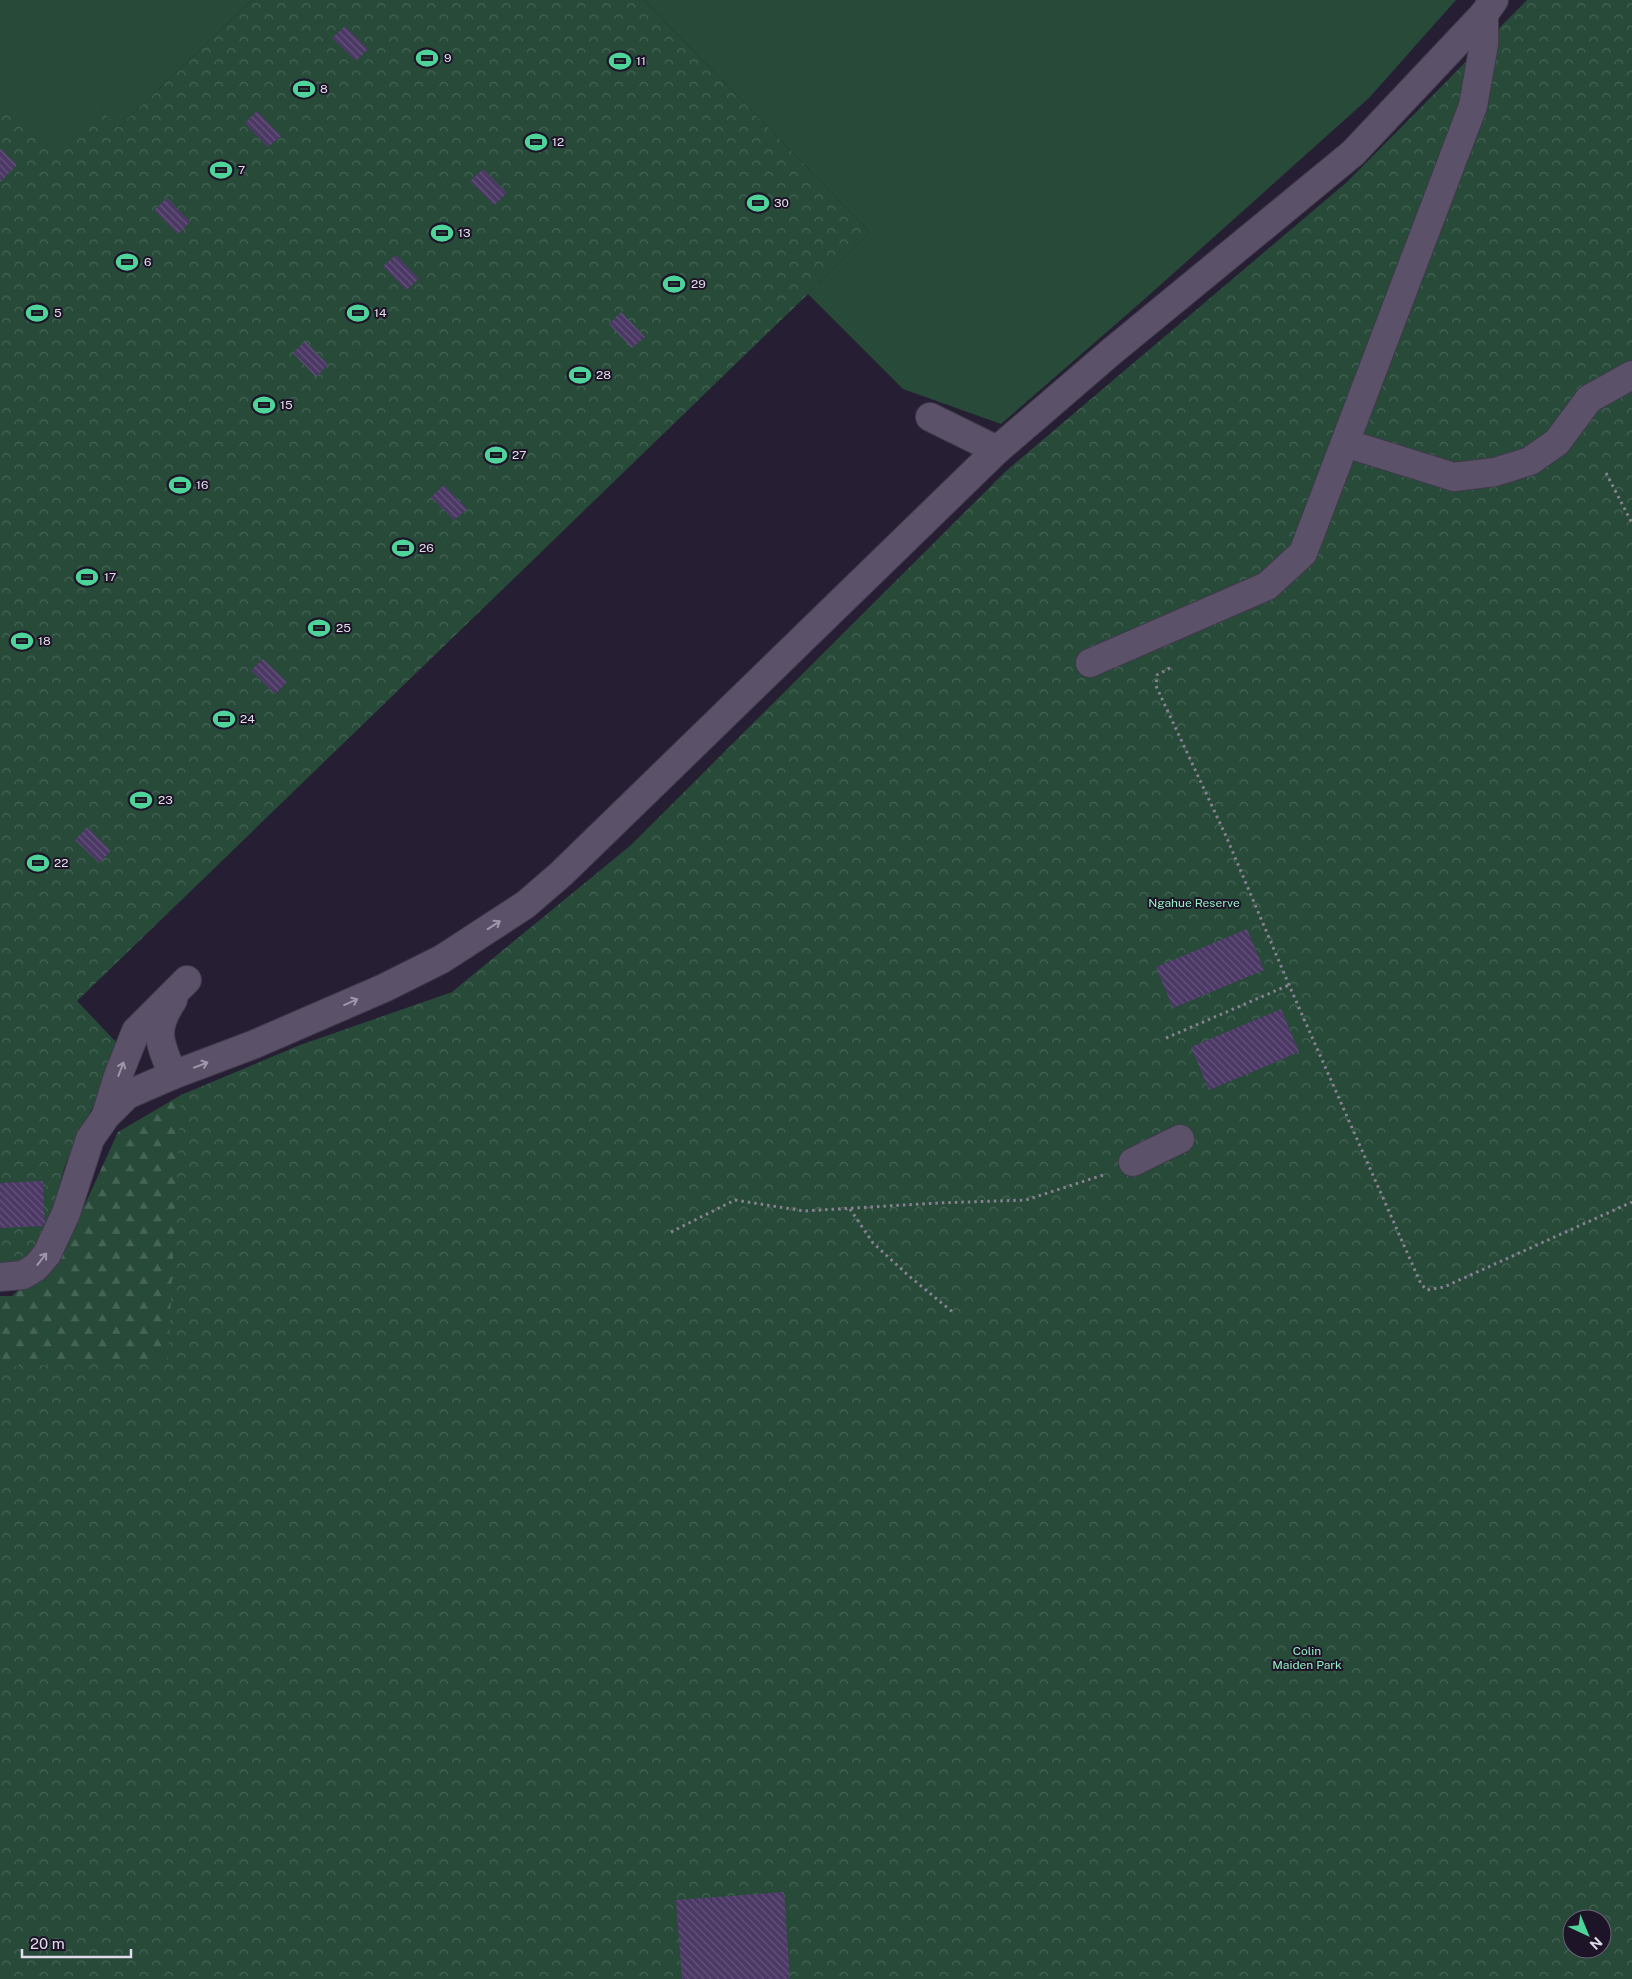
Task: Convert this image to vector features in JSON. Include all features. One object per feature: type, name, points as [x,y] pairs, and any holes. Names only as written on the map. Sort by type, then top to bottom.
[{"type":"lane","points":[[1090,663],[1267,586],[1304,553],[1473,106],[1489,7]]},
{"type":"lane","points":[[0,1277],[23,1275],[36,1267],[47,1254],[66,1213],[90,1139],[106,1116],[127,1096],[173,1075],[255,1044],[417,972],[442,959],[525,905],[561,874],[997,450],[1111,352],[1354,153],[1489,7]]},
{"type":"lane","points":[[1345,443],[1454,476],[1495,472],[1530,461],[1557,442],[1589,400],[1632,374]]},
{"type":"lane","points":[[930,417],[997,450]]},
{"type":"lane","points":[[106,1116],[118,1076],[136,1031],[187,980],[166,1010],[159,1030],[163,1051],[173,1075]]},
{"type":"lane","points":[[1133,1162],[1180,1139]]},
{"type":"path","points":[[1606,473],[1632,523]]},
{"type":"path","points":[[1170,668],[1157,675],[1156,686],[1226,836],[1289,985],[1421,1284],[1427,1290],[1444,1287],[1632,1202]]},
{"type":"path","points":[[1166,1038],[1289,985]]},
{"type":"path","points":[[671,1232],[735,1200],[804,1211],[938,1202],[1026,1200],[1097,1178],[1133,1162]]},
{"type":"path","points":[[850,1208],[873,1243],[909,1276],[956,1314]]},
{"type":"green space","points":[[0,0],[252,0],[119,127],[53,155],[0,148]]},
{"type":"green space","points":[[252,0],[644,0],[870,232],[77,1001],[117,1043],[97,1098],[65,1165],[46,1234],[27,1264],[0,1265],[0,103],[53,155],[97,108],[119,127]]},
{"type":"green space","points":[[644,0],[1456,0],[1369,98],[1147,297],[1001,424],[903,389],[808,294],[870,232]]},
{"type":"green space","points":[[1527,0],[1632,0],[1632,1979],[0,1979],[0,1367],[168,1360],[181,1095],[300,1045],[452,992],[631,845],[1006,471],[1347,182]]},
{"type":"green space","points":[[359,1035],[673,1315],[0,1382],[0,1296],[12,1296],[65,1248],[118,1132],[181,1095]]},
{"type":"building","points":[[345,26],[368,49],[356,61],[332,38]]},
{"type":"building","points":[[257,111],[281,136],[268,147],[245,123]]},
{"type":"building","points":[[0,148],[17,165],[0,182]]},
{"type":"building","points":[[483,169],[507,193],[494,205],[470,181]]},
{"type":"building","points":[[167,198],[190,222],[178,234],[154,210]]},
{"type":"building","points":[[396,255],[419,279],[406,290],[383,266]]},
{"type":"building","points":[[621,312],[645,337],[632,348],[609,324]]},
{"type":"building","points":[[305,341],[328,365],[316,377],[293,353]]},
{"type":"building","points":[[444,485],[467,509],[454,520],[431,497]]},
{"type":"building","points":[[263,659],[287,682],[275,694],[251,670]]},
{"type":"building","points":[[87,827],[111,851],[99,863],[75,840]]},
{"type":"building","points":[[1247,929],[1264,970],[1173,1008],[1156,967]]},
{"type":"building","points":[[1281,1009],[1299,1052],[1209,1090],[1191,1047]]},
{"type":"building","points":[[43,1181],[45,1226],[0,1228],[0,1183]]},
{"type":"building","points":[[784,1892],[790,1979],[682,1979],[676,1900]]},
{"type":"place","name":"9","points":[[427,58]]},
{"type":"place","name":"11","points":[[620,61]]},
{"type":"place","name":"8","points":[[304,89]]},
{"type":"place","name":"12","points":[[536,142]]},
{"type":"place","name":"7","points":[[221,170]]},
{"type":"place","name":"30","points":[[758,203]]},
{"type":"place","name":"13","points":[[442,233]]},
{"type":"place","name":"6","points":[[127,262]]},
{"type":"place","name":"29","points":[[674,284]]},
{"type":"place","name":"5","points":[[37,313]]},
{"type":"place","name":"14","points":[[358,313]]},
{"type":"place","name":"28","points":[[580,375]]},
{"type":"place","name":"15","points":[[264,405]]},
{"type":"place","name":"27","points":[[496,455]]},
{"type":"place","name":"16","points":[[180,485]]},
{"type":"place","name":"26","points":[[403,548]]},
{"type":"place","name":"17","points":[[87,577]]},
{"type":"place","name":"25","points":[[319,628]]},
{"type":"place","name":"18","points":[[22,641]]},
{"type":"place","name":"24","points":[[224,719]]},
{"type":"place","name":"23","points":[[141,800]]},
{"type":"place","name":"22","points":[[38,863]]},
{"type":"park label","name":"Ngahue Reserve","points":[[1194,903]]},
{"type":"park label","name":"Colin Maiden Park","points":[[1307,1658]]}]
